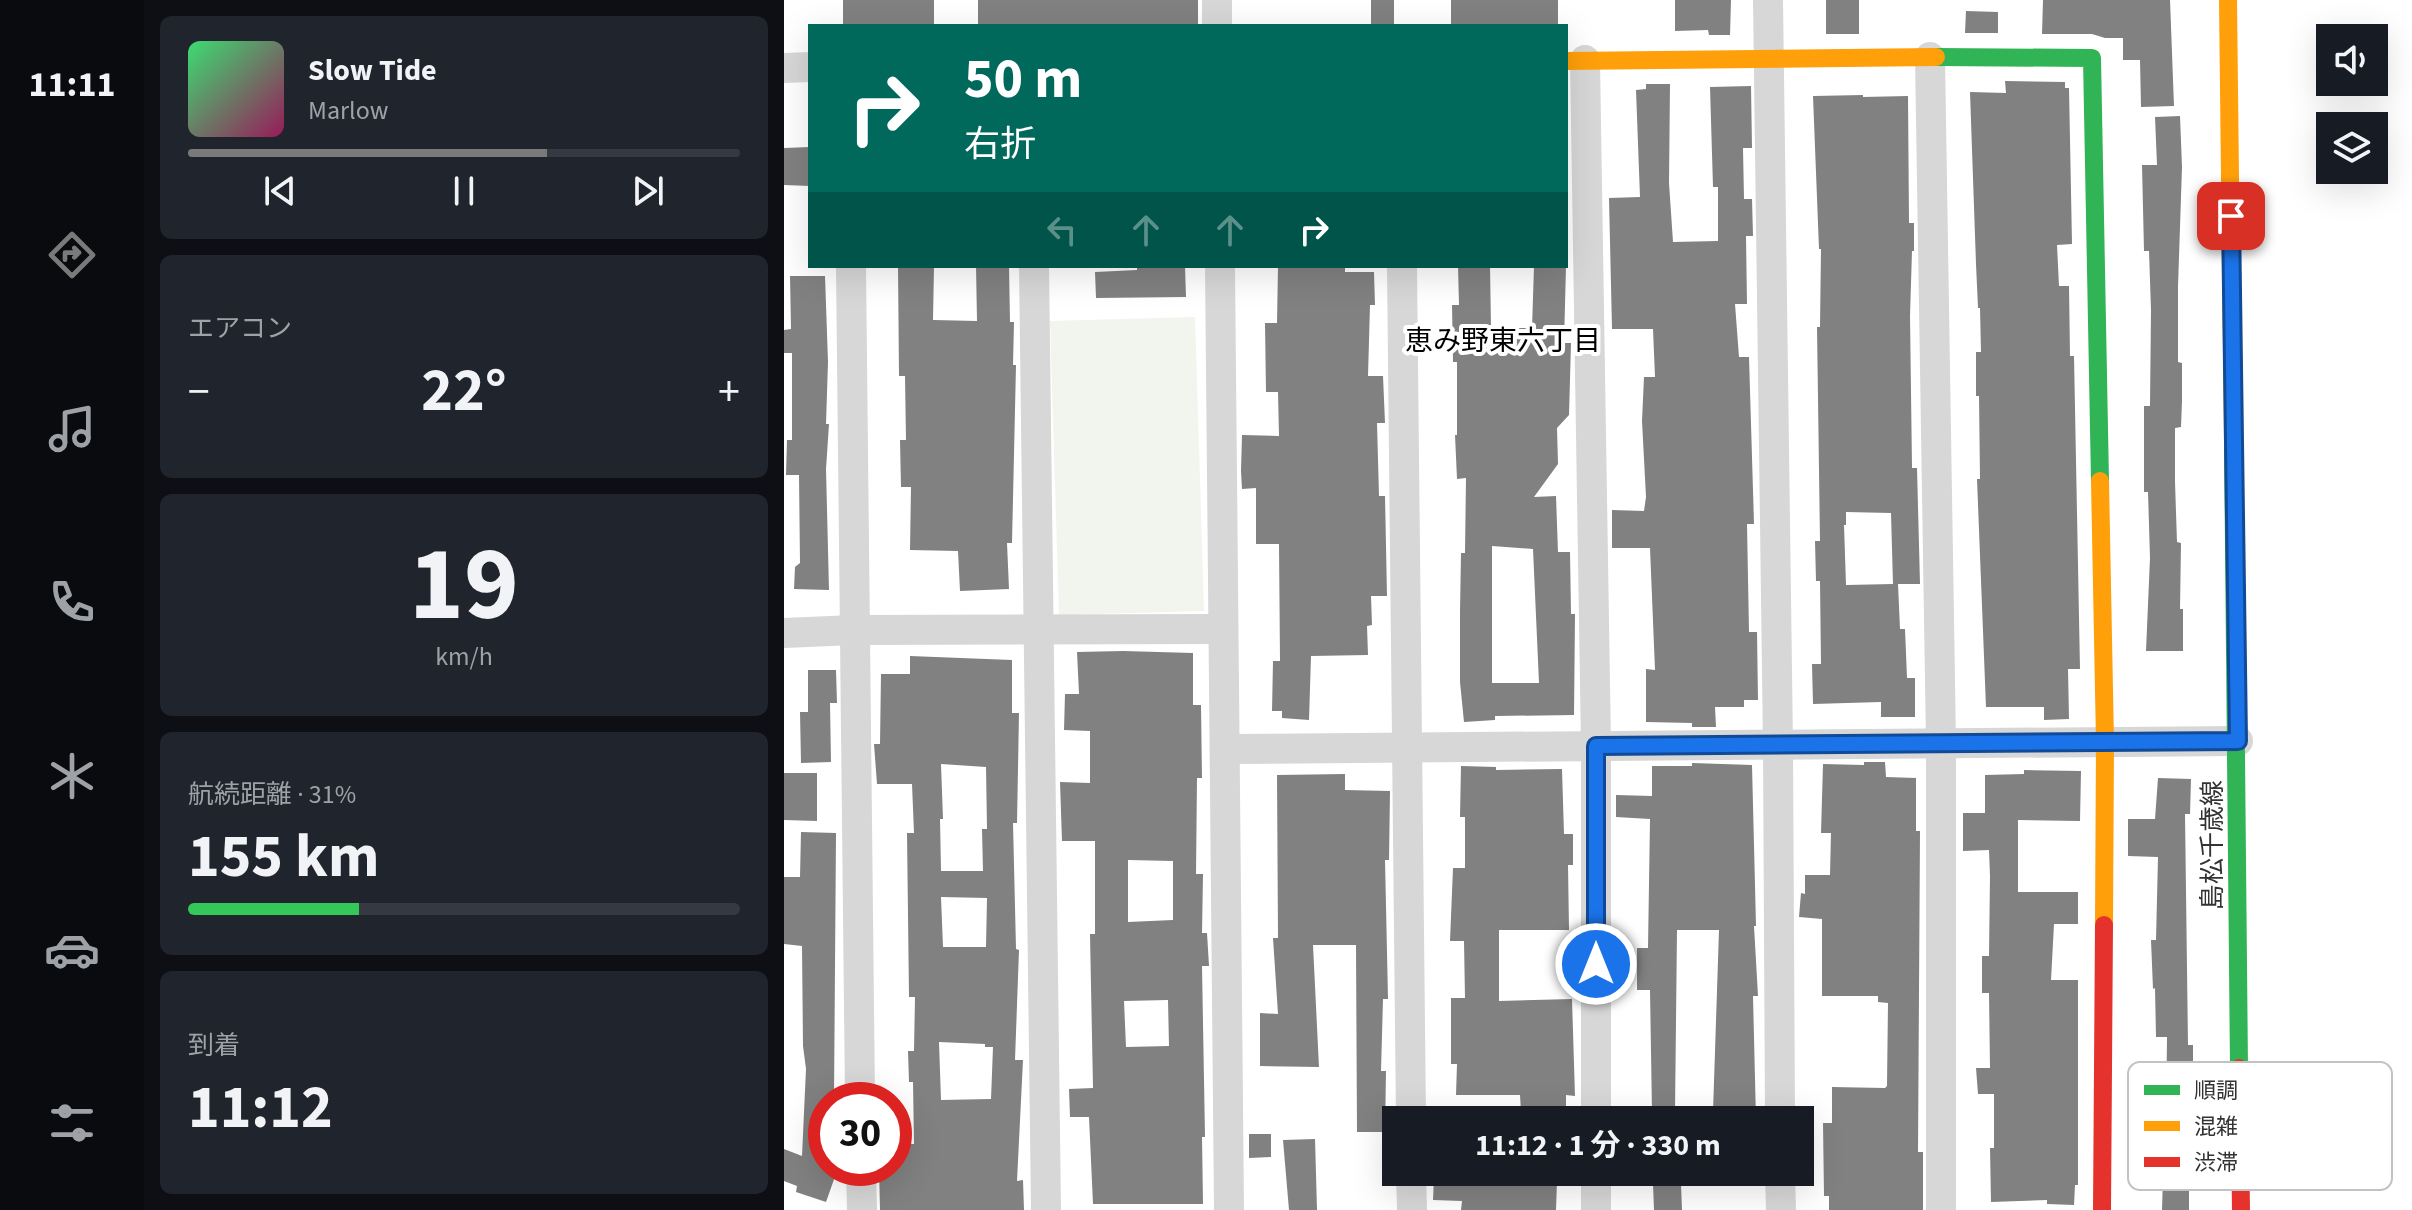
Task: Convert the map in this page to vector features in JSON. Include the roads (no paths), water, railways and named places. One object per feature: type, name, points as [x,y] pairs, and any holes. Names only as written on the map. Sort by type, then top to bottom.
[{"type":"street","points":[[1217,0],[1217,24]]},
{"type":"street","points":[[1768,0],[1780,1106]]},
{"type":"street","name":"島松千歳線","points":[[2228,0],[2238,741],[2238,1062]]},
{"type":"street","points":[[1930,57],[1941,743],[1941,1210]]},
{"type":"street","points":[[1596,1106],[1596,746],[1575,61],[2092,58],[2105,742],[2102,1210]]},
{"type":"street","points":[[784,68],[808,67]]},
{"type":"street","points":[[851,268],[860,1082]]},
{"type":"street","points":[[1034,268],[1046,1210]]},
{"type":"street","points":[[1220,268],[1229,1210]]},
{"type":"street","points":[[1402,268],[1411,1106]]},
{"type":"street","points":[[784,633],[1223,629]]},
{"type":"street","points":[[1225,749],[2238,741]]},
{"type":"street","points":[[861,1186],[862,1210]]},
{"type":"street","points":[[1411,1186],[1412,1210]]},
{"type":"street","points":[[1596,1186],[1596,1210]]},
{"type":"street","points":[[1780,1186],[1781,1210]]},
{"type":"street","name":"島松千歳線","points":[[2241,1190],[2241,1210]]},
{"type":"district","name":"恵み野東六丁目","points":[[1503,340]]}]
